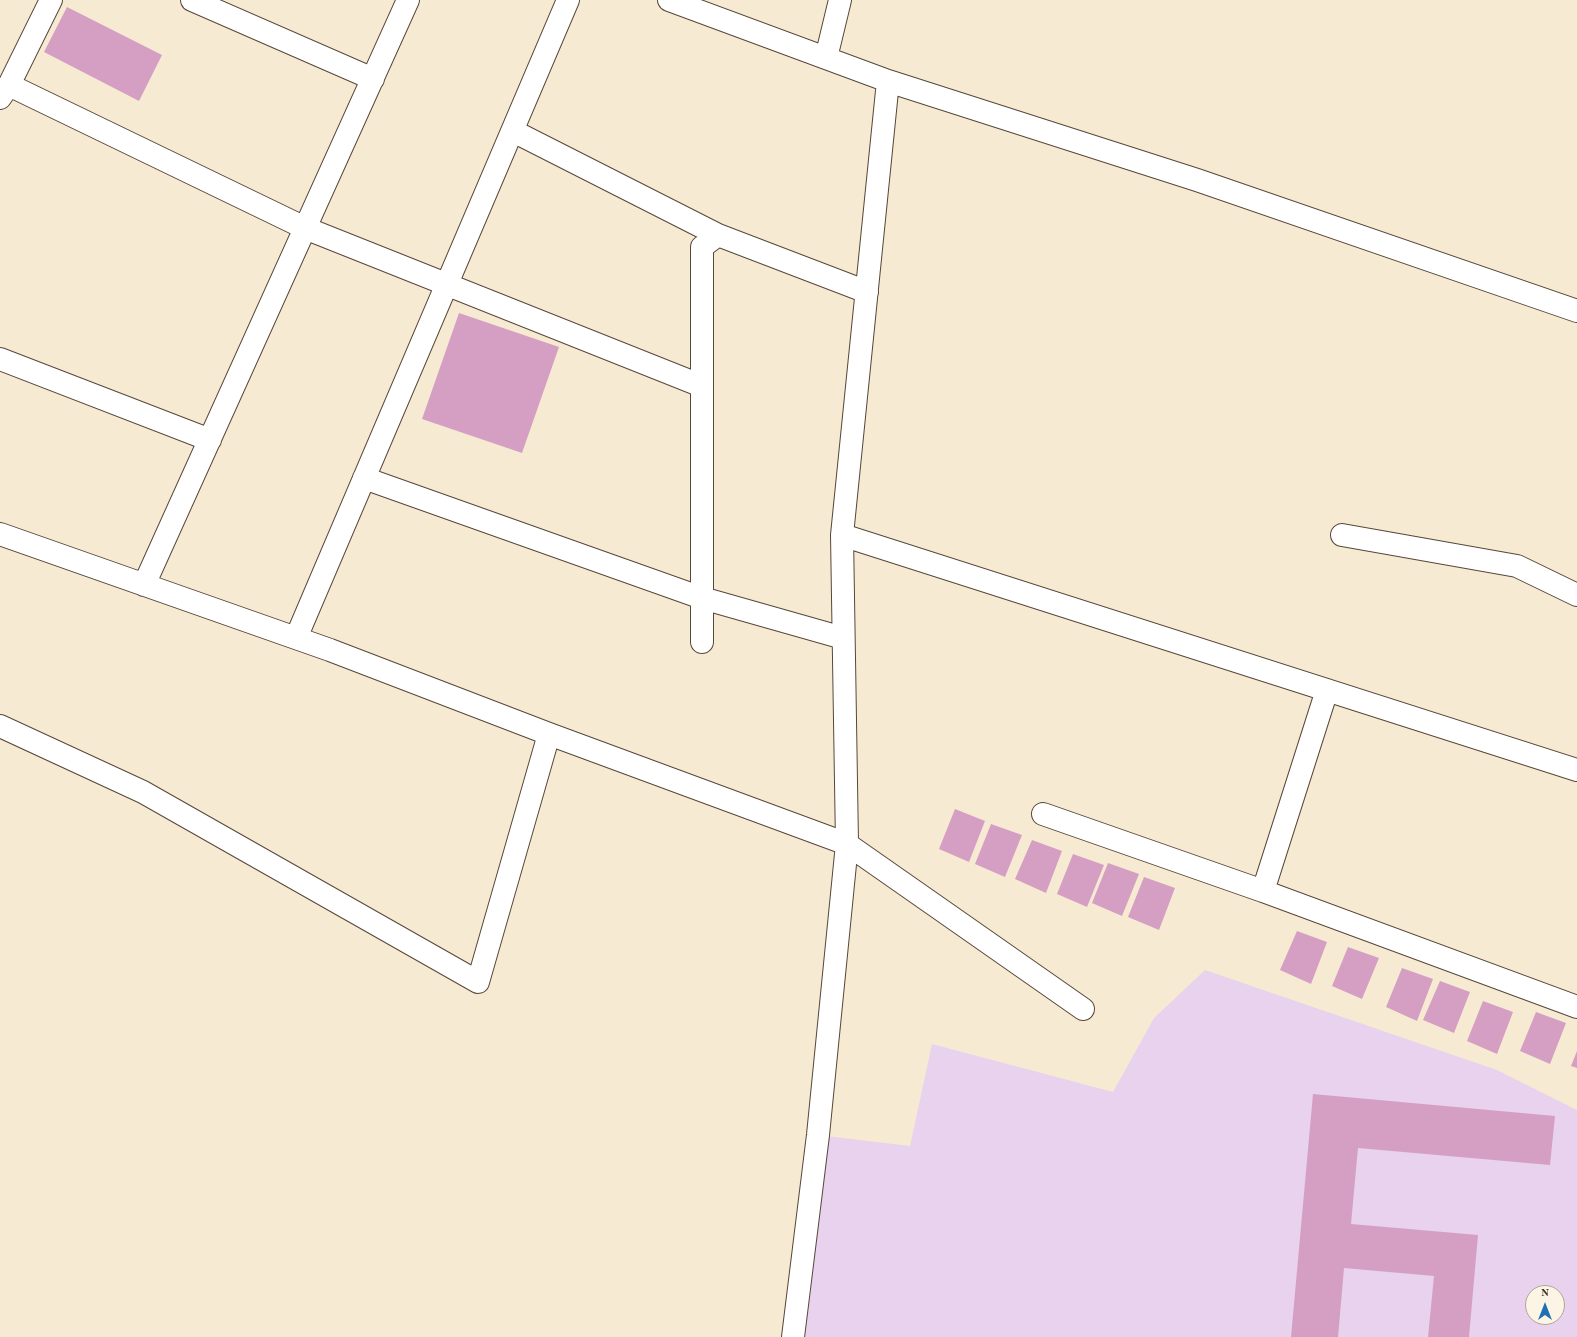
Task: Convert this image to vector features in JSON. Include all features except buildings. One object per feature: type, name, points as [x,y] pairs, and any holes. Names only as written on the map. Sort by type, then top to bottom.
[{"type":"street","points":[[51,0],[4,92],[305,228],[702,386]]},
{"type":"street","points":[[192,0],[372,79]]},
{"type":"street","points":[[144,585],[408,0]]},
{"type":"street","points":[[296,638],[568,0]]},
{"type":"street","points":[[669,0],[888,81],[1197,180],[1577,311]]},
{"type":"street","points":[[826,58],[840,0]]},
{"type":"street","points":[[793,1337],[818,1135],[847,844],[842,535],[888,81]]},
{"type":"street","points":[[513,131],[718,235],[867,292]]},
{"type":"street","points":[[702,642],[702,247],[718,235]]},
{"type":"street","points":[[0,359],[210,440]]},
{"type":"street","points":[[364,478],[702,598],[843,638]]},
{"type":"street","points":[[0,534],[296,638],[549,734],[847,844],[1083,1009]]},
{"type":"street","points":[[1342,534],[1517,566],[1577,595]]},
{"type":"street","points":[[842,535],[1327,690],[1576,766]]},
{"type":"street","points":[[1264,891],[1327,690]]},
{"type":"street","points":[[0,726],[143,792],[478,982],[549,734]]},
{"type":"street","points":[[1043,814],[1264,891],[1577,1007]]},
{"type":"shaded area","points":[[1205,970],[1497,1070],[1577,1110],[1577,1337],[793,1337],[818,1135],[910,1146],[932,1044],[1113,1092],[1154,1018]]}]
